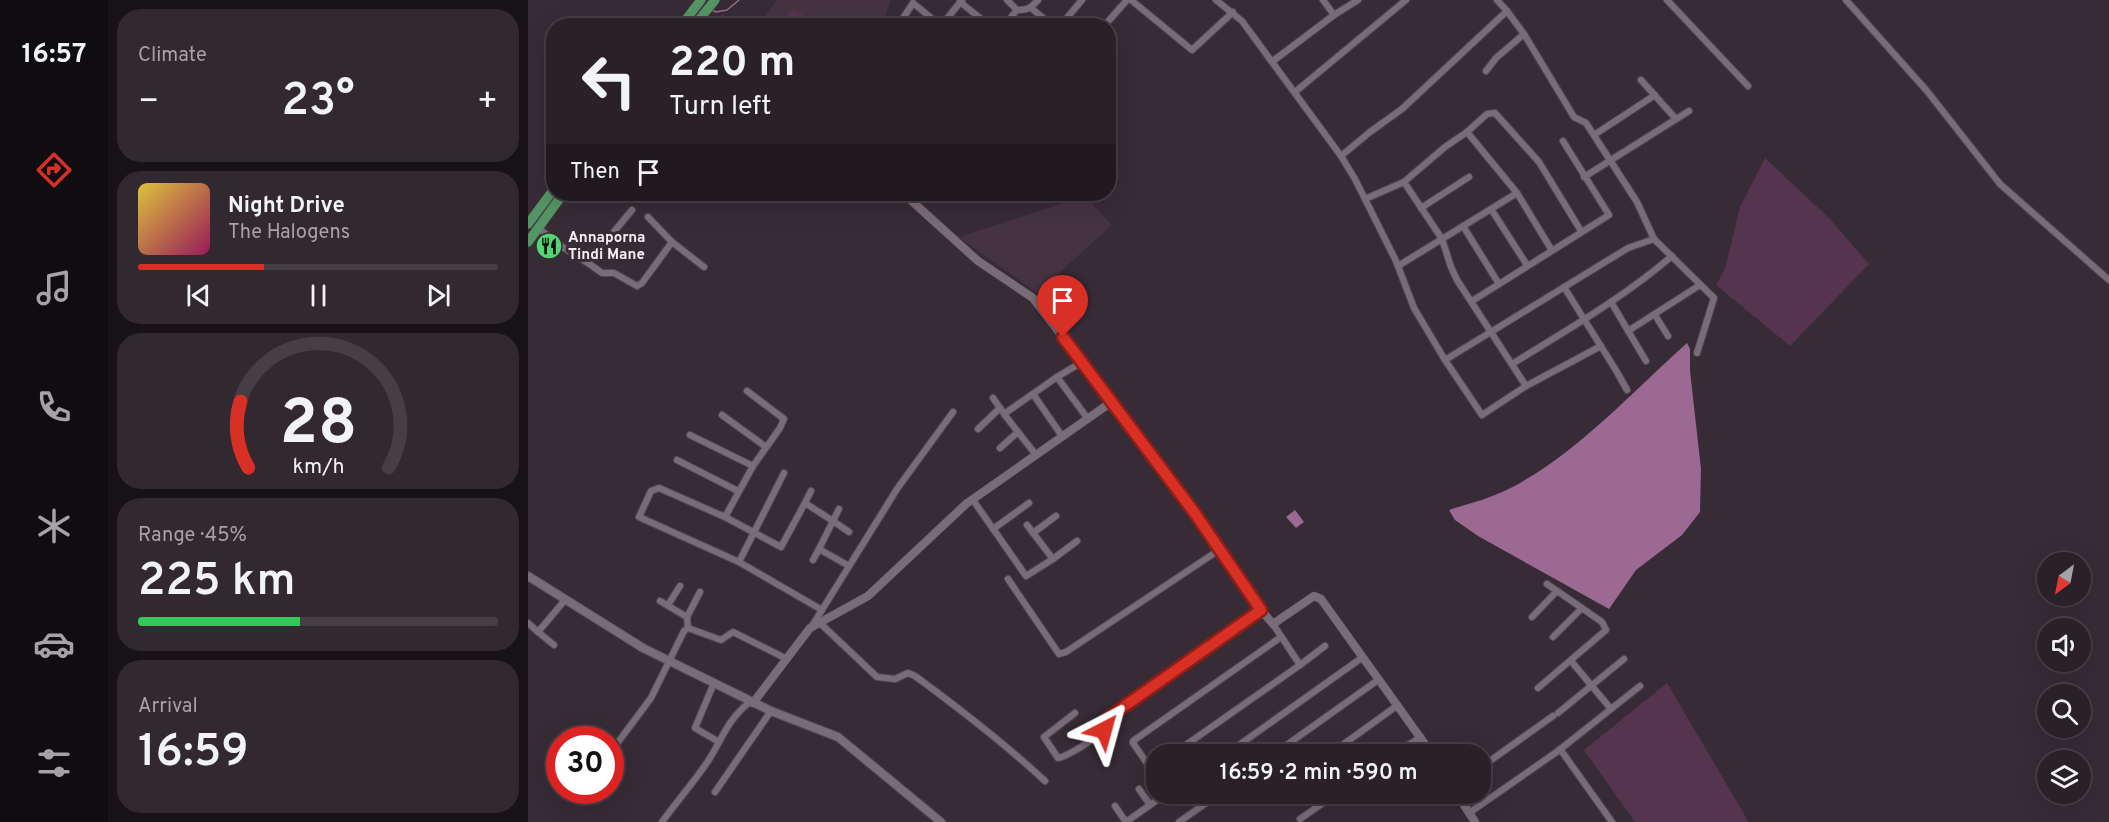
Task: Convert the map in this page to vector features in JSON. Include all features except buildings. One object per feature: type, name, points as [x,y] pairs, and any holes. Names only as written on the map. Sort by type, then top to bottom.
[{"type":"main road","points":[[700,18],[714,1]]},
{"type":"main road","points":[[687,18],[699,3]]},
{"type":"main road","points":[[528,224],[546,200]]},
{"type":"main road","points":[[528,242],[559,201]]},
{"type":"main road","points":[[528,576],[644,648],[771,711],[838,737],[940,822]]},
{"type":"street","points":[[1007,0],[1017,10]]},
{"type":"street","points":[[1010,18],[1017,10],[1031,8],[1038,0]]},
{"type":"street","points":[[1067,18],[1082,0]]},
{"type":"street","points":[[1112,18],[1129,0],[1192,50],[1233,12]]},
{"type":"street","points":[[1216,0],[1233,12],[1273,61],[1341,156],[1398,266],[1414,308],[1482,415],[1601,346]]},
{"type":"street","points":[[1323,0],[1334,15]]},
{"type":"street","points":[[1273,61],[1334,15],[1358,0]]},
{"type":"street","points":[[1295,92],[1406,0]]},
{"type":"street","points":[[1497,0],[1524,34],[1574,117],[1586,123],[1594,135],[1637,202],[1654,239],[1714,298],[1698,353]]},
{"type":"street","points":[[1667,0],[1748,86]]},
{"type":"street","points":[[1846,0],[1928,91],[2000,184],[2109,280]]},
{"type":"street","points":[[947,18],[961,1],[981,18]]},
{"type":"street","points":[[902,18],[911,2],[932,18]]},
{"type":"street","points":[[1031,8],[1043,18]]},
{"type":"street","points":[[1341,156],[1402,109],[1507,11]]},
{"type":"street","points":[[1486,70],[1496,58],[1524,34]]},
{"type":"street","points":[[1641,80],[1676,118]]},
{"type":"street","points":[[1594,135],[1655,95]]},
{"type":"street","points":[[1584,177],[1689,111]]},
{"type":"street","points":[[1365,199],[1404,182],[1487,114],[1495,113],[1539,162],[1581,231]]},
{"type":"street","points":[[1467,132],[1517,193],[1551,249]]},
{"type":"street","points":[[1472,301],[1551,249],[1609,215],[1563,141]]},
{"type":"street","points":[[1421,208],[1469,177]]},
{"type":"street","points":[[1404,182],[1442,239],[1451,267],[1527,387]]},
{"type":"street","points":[[1398,266],[1517,193]]},
{"type":"street","points":[[915,201],[978,261],[1033,298],[1044,310],[1194,512],[1300,665]]},
{"type":"street","points":[[1491,209],[1527,266]]},
{"type":"street","points":[[588,263],[632,210]]},
{"type":"street","points":[[648,217],[672,242],[704,267]]},
{"type":"street","points":[[1463,226],[1500,284]]},
{"type":"street","points":[[538,228],[602,273],[614,273],[637,286],[642,283],[672,242]]},
{"type":"street","points":[[1445,360],[1628,248],[1654,239]]},
{"type":"street","points":[[1512,364],[1644,280],[1672,256]]},
{"type":"street","points":[[1628,331],[1700,285]]},
{"type":"street","points":[[1564,287],[1627,390]]},
{"type":"street","points":[[1611,302],[1646,361]]},
{"type":"street","points":[[1655,315],[1668,336]]},
{"type":"street","points":[[978,429],[1002,411],[1082,362]]},
{"type":"street","points":[[1057,377],[1088,419]]},
{"type":"street","points":[[725,518],[738,491],[784,419],[747,391]]},
{"type":"street","points":[[1033,394],[1062,436]]},
{"type":"street","points":[[993,398],[1036,455]]},
{"type":"street","points":[[812,627],[868,596],[972,500],[1062,436],[1105,409],[1110,399]]},
{"type":"street","points":[[662,822],[710,758],[737,712],[752,702],[812,627],[897,489],[952,412]]},
{"type":"street","points":[[722,416],[766,447]]},
{"type":"street","points":[[1000,448],[1018,432]]},
{"type":"street","points":[[690,435],[753,466]]},
{"type":"street","points":[[677,460],[738,491]]},
{"type":"street","points":[[739,562],[784,473]]},
{"type":"street","points":[[812,491],[781,548],[754,532],[659,488],[651,491],[639,517],[739,562],[822,610]]},
{"type":"street","points":[[972,500],[1026,576]]},
{"type":"street","points":[[805,503],[849,532]]},
{"type":"street","points":[[993,529],[1029,503]]},
{"type":"street","points":[[813,560],[839,509]]},
{"type":"street","points":[[1033,533],[1056,516]]},
{"type":"street","points":[[1027,525],[1053,559]]},
{"type":"street","points":[[1077,541],[1026,576],[1010,582],[1059,654],[1066,652],[1219,550]]},
{"type":"street","points":[[819,549],[849,566]]},
{"type":"street","points":[[1538,688],[1606,630],[1602,622],[1547,584]]},
{"type":"street","points":[[668,605],[680,586]]},
{"type":"street","points":[[1532,616],[1557,591]]},
{"type":"street","points":[[688,628],[687,617],[700,592]]},
{"type":"street","points":[[1273,624],[1314,596],[1321,599],[1426,744]]},
{"type":"street","points":[[538,632],[565,600]]},
{"type":"street","points":[[660,601],[687,617]]},
{"type":"street","points":[[1553,637],[1582,608]]},
{"type":"street","points":[[1075,713],[1044,737],[1058,758],[1069,755],[1104,730],[1107,719],[1112,715],[1261,610]]},
{"type":"street","points":[[528,623],[554,645]]},
{"type":"street","points":[[820,623],[877,677],[895,679],[908,673],[915,676],[987,730],[1045,781]]},
{"type":"street","points":[[624,734],[651,698],[684,631],[688,628]]},
{"type":"street","points":[[688,628],[721,640],[733,632],[786,658]]},
{"type":"street","points":[[1146,762],[1133,741],[1281,637]]},
{"type":"street","points":[[1187,744],[1325,646]]},
{"type":"street","points":[[1240,744],[1363,657]]},
{"type":"street","points":[[1491,760],[1556,715],[1624,659]]},
{"type":"street","points":[[1571,661],[1611,709]]},
{"type":"street","points":[[1288,744],[1378,680]]},
{"type":"street","points":[[714,683],[696,728],[719,742]]},
{"type":"street","points":[[1469,813],[1560,749],[1640,686]]},
{"type":"street","points":[[1346,744],[1398,705]]},
{"type":"street","points":[[715,792],[771,711]]},
{"type":"street","points":[[1410,744],[1421,737]]},
{"type":"street","points":[[1560,749],[1612,822]]},
{"type":"street","points":[[1115,806],[1126,822],[1150,805],[1139,789]]},
{"type":"street","points":[[1179,822],[1205,804]]},
{"type":"street","points":[[1300,819],[1322,804]]},
{"type":"street","points":[[1463,804],[1475,822]]},
{"type":"shaded area","points":[[777,0],[891,0],[885,18],[763,18]]},
{"type":"shaded area","points":[[795,10],[808,18],[786,18],[790,11]]},
{"type":"shaded area","points":[[1765,158],[1829,218],[1869,264],[1790,346],[1716,285],[1725,269],[1740,207]]},
{"type":"shaded area","points":[[1070,201],[1090,201],[1112,225],[1037,293],[959,237]]},
{"type":"shaded area","points":[[1687,343],[1690,349],[1690,371],[1701,469],[1700,512],[1682,535],[1636,570],[1609,609],[1478,536],[1455,520],[1449,510],[1502,492],[1552,463],[1599,425]]},
{"type":"shaded area","points":[[1295,510],[1304,522],[1296,528],[1286,517]]},
{"type":"shaded area","points":[[1667,683],[1748,822],[1635,822],[1584,750]]},
{"type":"waterway","points":[[712,10],[716,12],[727,10],[739,0]]},
{"type":"place","name":"Annaporna Tindi Mane","points":[[549,246]]},
{"type":"route","points":[[1063,337],[1194,512],[1261,610],[1112,715],[1104,724],[1104,730]]}]
